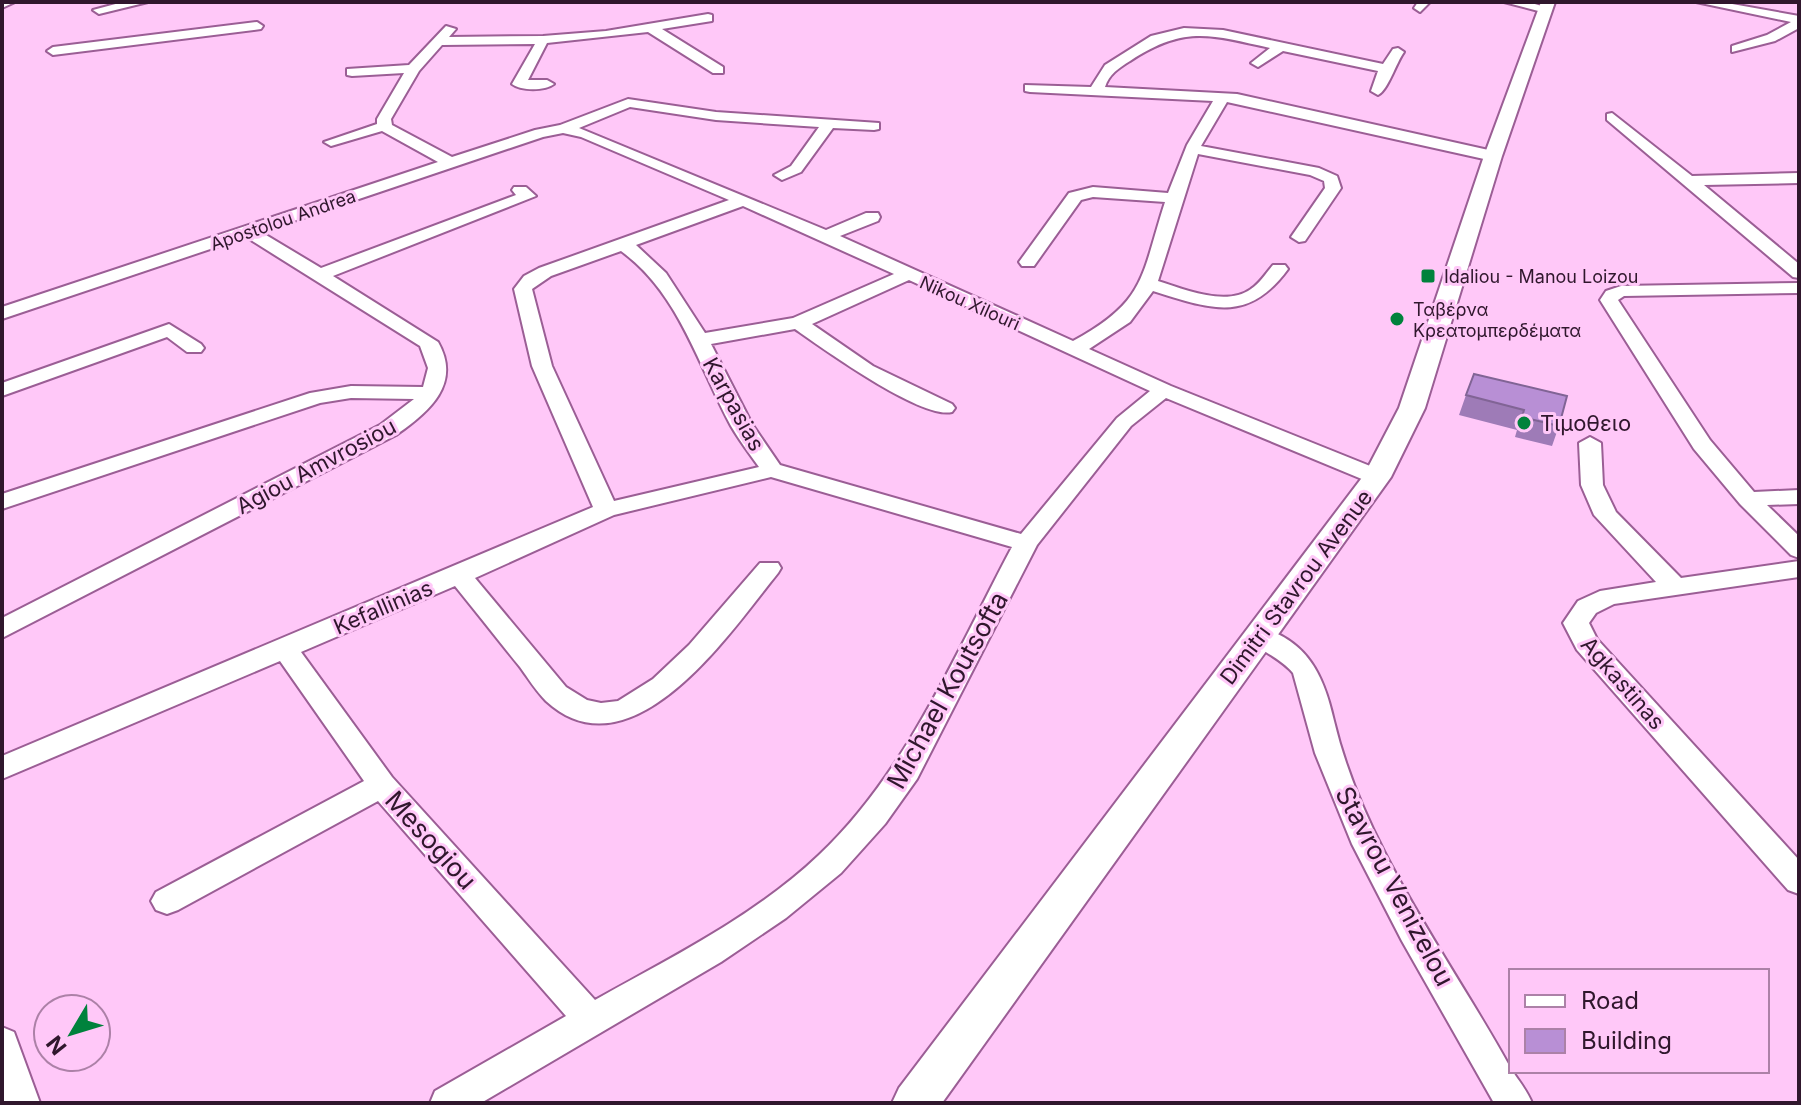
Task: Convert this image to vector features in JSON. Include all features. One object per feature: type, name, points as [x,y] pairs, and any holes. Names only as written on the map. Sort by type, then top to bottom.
[{"type":"main road","name":"Dimitri Stavrou Avenue","points":[[915,1103],[1377,477],[1412,408],[1493,156],[1547,6]]},
{"type":"street","points":[[2,4],[9,2]]},
{"type":"street","points":[[99,10],[142,2]]},
{"type":"street","points":[[1510,2],[1547,6]]},
{"type":"street","points":[[1702,2],[1799,22]]},
{"type":"street","points":[[440,41],[543,40],[606,35],[708,18]]},
{"type":"street","points":[[1737,49],[1771,38],[1799,22]]},
{"type":"street","points":[[385,126],[387,111],[413,69],[454,24]]},
{"type":"street","points":[[53,51],[257,26]]},
{"type":"street","points":[[651,28],[718,70]]},
{"type":"street","points":[[1097,90],[1101,78],[1110,68],[1168,34],[1223,34],[1386,69]]},
{"type":"street","points":[[543,40],[519,84],[547,84]]},
{"type":"street","points":[[1258,63],[1281,46]]},
{"type":"street","points":[[1378,91],[1386,69],[1398,52]]},
{"type":"street","points":[[352,72],[413,69]]},
{"type":"street","points":[[1030,88],[1224,96],[1274,104],[1493,156]]},
{"type":"street","points":[[1072,350],[1120,321],[1135,306],[1148,284],[1174,198],[1202,128],[1224,96]]},
{"type":"street","name":"Apostolou Andrea","points":[[2,313],[250,232],[450,162],[540,133],[563,129],[628,103],[716,116],[874,126]]},
{"type":"street","points":[[1612,117],[1799,273]]},
{"type":"street","points":[[782,175],[796,169],[828,124]]},
{"type":"street","points":[[331,142],[385,126],[450,162]]},
{"type":"street","name":"Nikou Xilouri","points":[[563,129],[585,133],[745,200],[1072,350],[1377,477]]},
{"type":"street","points":[[1194,149],[1314,171],[1331,179],[1333,188],[1299,237]]},
{"type":"street","points":[[1689,181],[1799,178]]},
{"type":"street","points":[[321,274],[528,196],[520,190]]},
{"type":"street","points":[[1028,262],[1075,196],[1093,192],[1174,198]]},
{"type":"street","points":[[606,510],[542,366],[523,289],[530,280],[545,272],[745,200]]},
{"type":"street","points":[[826,236],[872,217]]},
{"type":"street","points":[[2,502],[317,397],[370,391],[430,393],[438,368],[430,344],[250,232]]},
{"type":"street","name":"Karpasias","points":[[623,244],[654,269],[699,340],[742,425],[772,470],[1026,543]]},
{"type":"street","points":[[1148,284],[1208,300],[1232,301],[1260,292],[1279,269]]},
{"type":"street","points":[[699,340],[798,323],[906,275]]},
{"type":"street","points":[[1799,288],[1621,291],[1609,300],[1691,429],[1748,499],[1799,550]]},
{"type":"street","points":[[798,323],[866,370],[945,408]]},
{"type":"street","points":[[2,390],[169,330],[194,348]]},
{"type":"street","name":"Michael Koutsofta","points":[[448,1103],[746,929],[803,887],[853,839],[907,771],[1026,543],[1124,422],[1164,390]]},
{"type":"street","name":"Agiou Amvrosiou","points":[[2,629],[388,430],[415,412],[430,393]]},
{"type":"street","points":[[1590,443],[1592,485],[1600,504],[1613,524],[1674,586]]},
{"type":"street","name":"Kefallinias","points":[[2,768],[606,510],[772,470]]},
{"type":"street","points":[[1748,499],[1799,497]]},
{"type":"street","points":[[459,574],[556,694],[577,707],[603,711],[632,707],[666,686],[769,568]]},
{"type":"street","name":"Agkastinas","points":[[1799,569],[1598,600],[1581,612],[1576,623],[1586,644],[1799,881]]},
{"type":"street","name":"Stavrou Venizelou","points":[[1260,636],[1289,650],[1304,665],[1322,733],[1354,815],[1379,866],[1514,1103]]},
{"type":"street","name":"Mesogiou","points":[[285,649],[382,785],[591,1020]]},
{"type":"street","points":[[167,901],[382,785]]},
{"type":"street","points":[[2,1043],[22,1103]]},
{"type":"building","points":[[1474,374],[1567,396],[1559,426],[1522,417],[1524,410],[1466,395]]},
{"type":"place","name":"Idaliou - Manou Loizou","points":[[1428,276]]},
{"type":"place","name":"Ταβέρνα Κρεατομπερδέματα","points":[[1397,319]]},
{"type":"place","name":"Τιμοθειο","points":[[1524,423]]}]
